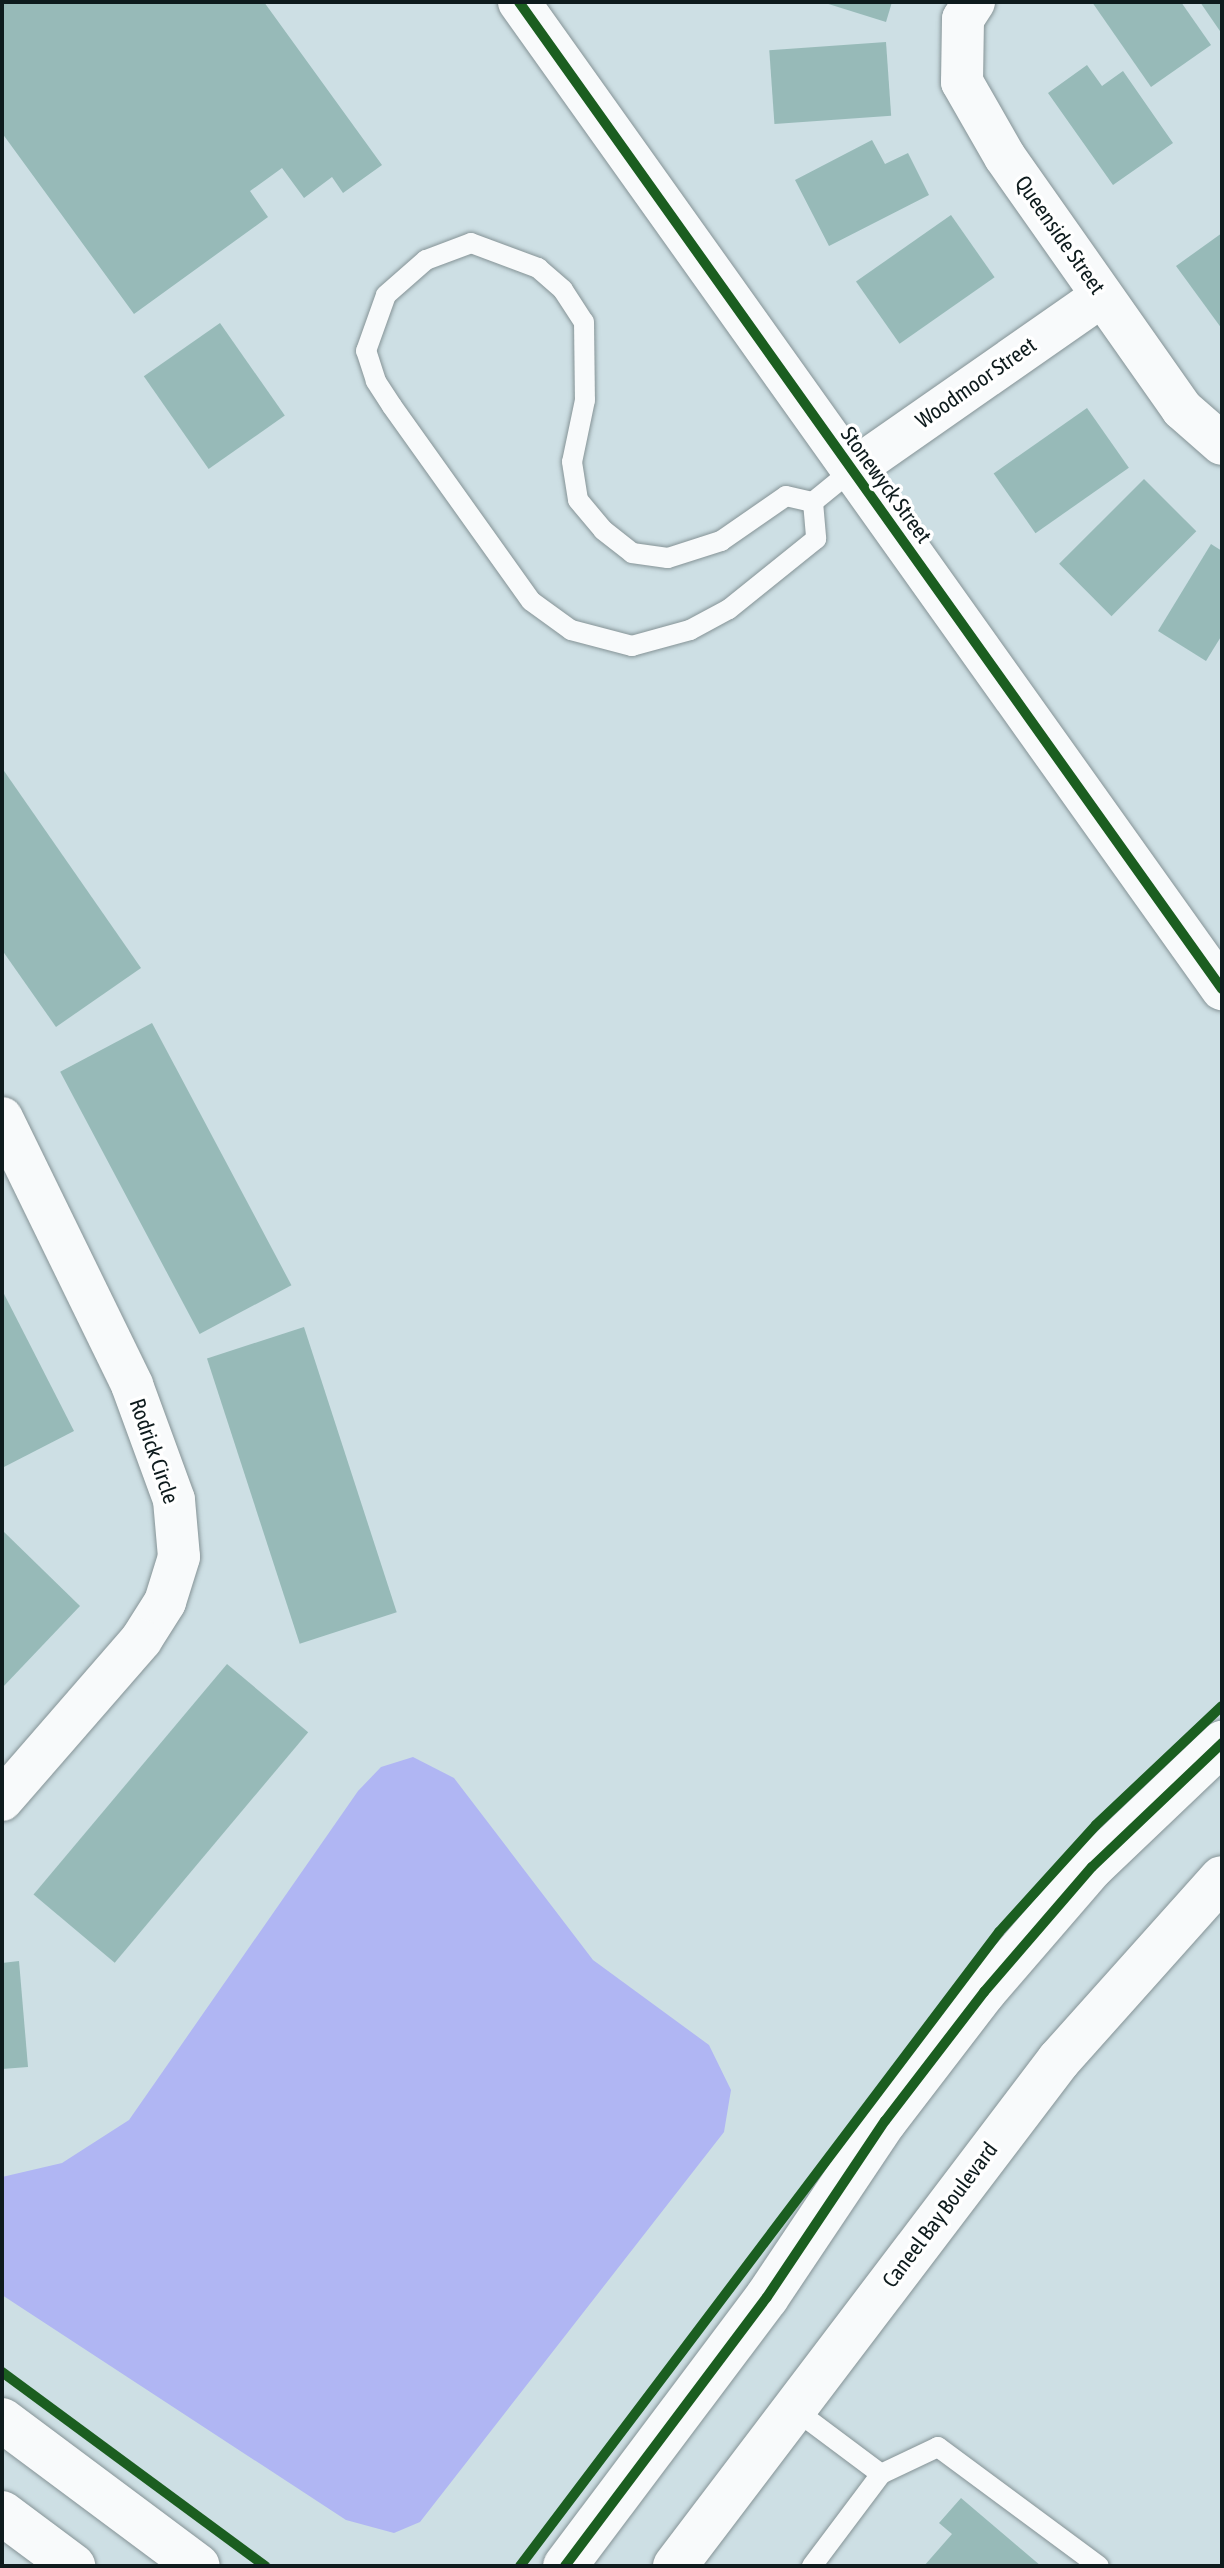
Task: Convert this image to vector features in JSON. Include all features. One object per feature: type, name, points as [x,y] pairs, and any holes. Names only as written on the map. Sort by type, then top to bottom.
[{"type":"street","name":"Stonewyck Street","points":[[519,2],[1222,989]]},
{"type":"street","name":"Queenside Street","points":[[974,2],[963,19],[962,82],[1005,157],[1182,409],[1222,444]]},
{"type":"street","name":"Woodmoor Street","points":[[851,471],[1102,296]]},
{"type":"street","name":"Rodrick Circle","points":[[2,1118],[132,1385],[174,1500],[179,1557],[165,1602],[141,1640],[2,1800]]},
{"type":"street","points":[[565,2566],[767,2297],[885,2121],[984,1992],[1092,1867],[1222,1743]]},
{"type":"street","name":"Caneel Bay Boulevard","points":[[675,2566],[1059,2060],[1222,1878]]},
{"type":"street","points":[[2,2420],[198,2566]]},
{"type":"street","points":[[2,2513],[73,2566]]},
{"type":"lane","points":[[471,243],[527,262],[555,283],[584,322],[586,335],[585,400],[572,462],[578,500],[603,530],[632,553],[668,558],[721,541],[786,496],[813,502],[816,539],[729,609],[690,630],[632,646],[571,630],[531,601],[384,394],[366,351],[373,321],[386,295],[426,260],[471,243]]},
{"type":"lane","points":[[813,502],[851,471]]},
{"type":"lane","points":[[794,2409],[881,2474]]},
{"type":"lane","points":[[812,2566],[881,2474],[938,2447],[1099,2566]]},
{"type":"water","points":[[413,1757],[454,1778],[593,1960],[709,2045],[731,2090],[724,2132],[420,2522],[394,2533],[346,2520],[2,2295],[2,2177],[62,2163],[129,2120],[358,1791],[381,1767]]},
{"type":"building","points":[[2,2],[264,2],[382,165],[343,193],[332,177],[304,198],[282,168],[250,191],[268,217],[134,314],[2,133]]},
{"type":"building","points":[[822,2],[892,2],[886,22]]},
{"type":"building","points":[[1092,2],[1181,2],[1211,45],[1151,87]]},
{"type":"building","points":[[1200,2],[1222,2],[1222,34]]},
{"type":"building","points":[[886,42],[891,116],[774,124],[769,50]]},
{"type":"building","points":[[1087,65],[1102,86],[1123,71],[1173,143],[1113,185],[1048,93]]},
{"type":"building","points":[[872,140],[885,164],[908,153],[929,195],[829,246],[795,180]]},
{"type":"building","points":[[951,215],[995,277],[900,344],[856,282]]},
{"type":"building","points":[[1222,233],[1222,329],[1176,266]]},
{"type":"building","points":[[220,323],[285,416],[209,469],[144,376]]},
{"type":"building","points":[[1087,408],[1129,468],[1035,533],[994,473]]},
{"type":"building","points":[[1144,479],[1196,531],[1111,616],[1059,564]]},
{"type":"building","points":[[1211,544],[1222,551],[1222,635],[1206,661],[1158,631]]},
{"type":"building","points":[[2,768],[141,968],[56,1027],[2,950]]},
{"type":"building","points":[[152,1023],[291,1285],[200,1334],[60,1072]]},
{"type":"building","points":[[2,1290],[74,1431],[2,1468]]},
{"type":"building","points":[[304,1327],[397,1612],[300,1644],[207,1359]]},
{"type":"building","points":[[2,1530],[80,1606],[2,1688]]},
{"type":"building","points":[[227,1664],[308,1732],[115,1963],[34,1895]]},
{"type":"building","points":[[19,1961],[28,2067],[2,2069],[2,1963]]},
{"type":"building","points":[[961,2498],[1041,2566],[924,2566],[952,2534],[939,2523]]},
{"type":"cycle path","points":[[519,2],[1222,989]]},
{"type":"cycle path","points":[[520,2566],[999,1932],[1096,1825],[1222,1706]]},
{"type":"cycle path","points":[[565,2566],[767,2297],[885,2121],[984,1992],[1092,1867],[1222,1743]]},
{"type":"cycle path","points":[[2,2372],[265,2566]]}]
